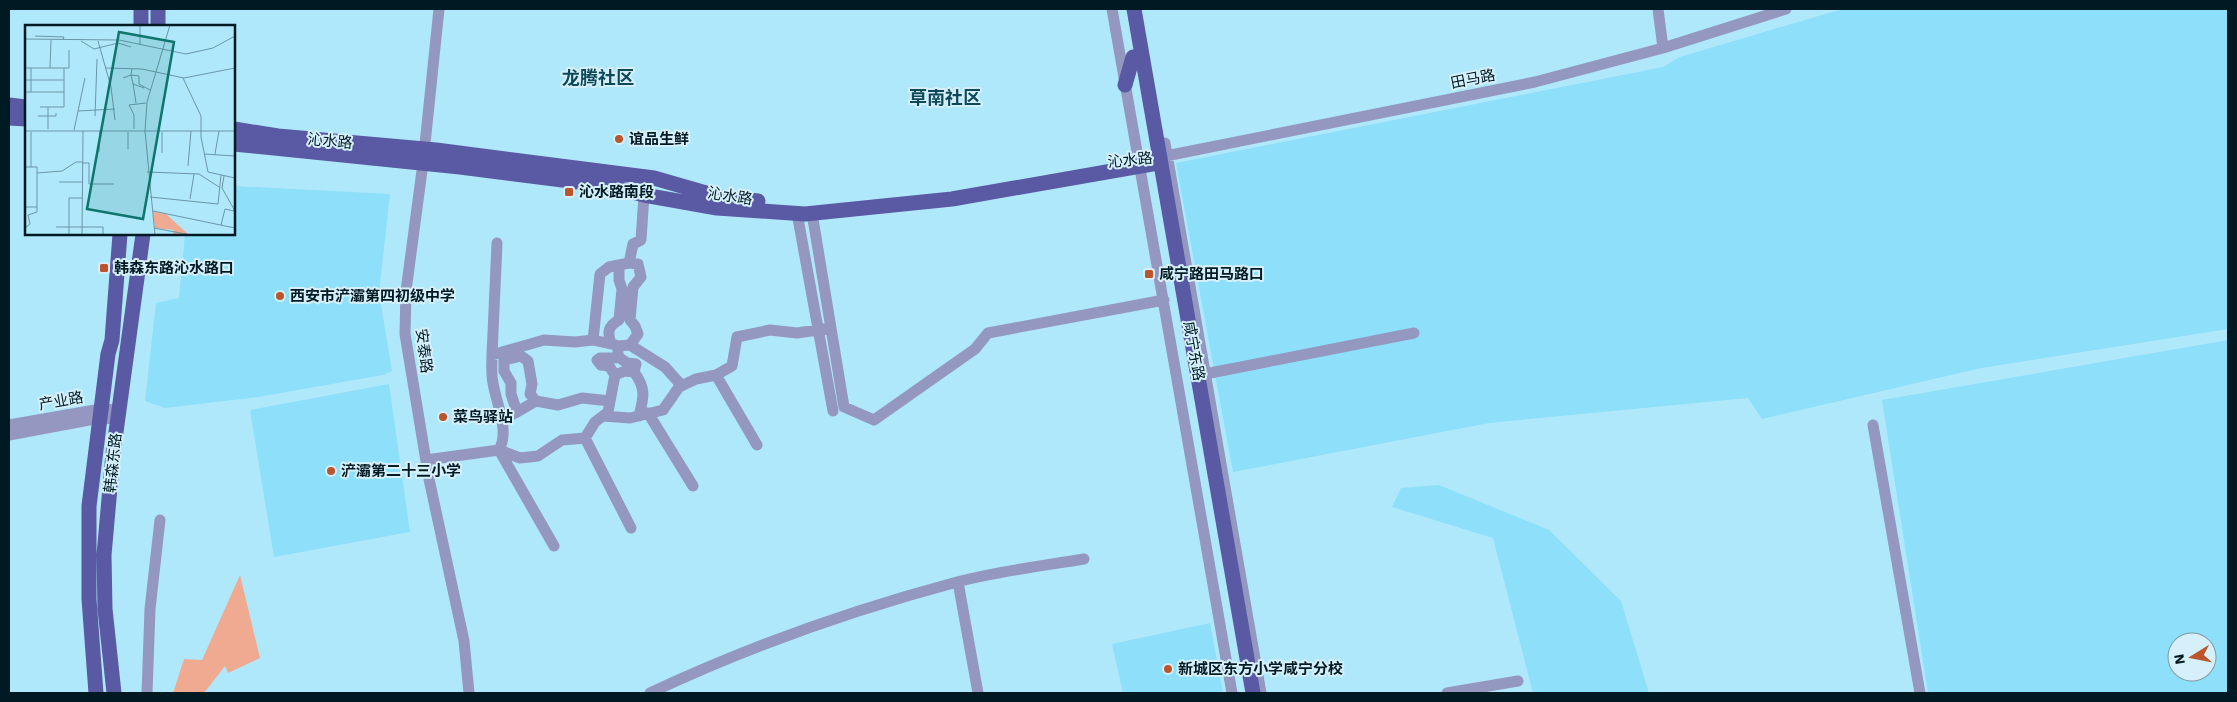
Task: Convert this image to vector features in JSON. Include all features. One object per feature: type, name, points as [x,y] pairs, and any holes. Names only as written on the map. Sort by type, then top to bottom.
[{"type":"main road","points":[[141,9],[141,25]]},
{"type":"main road","points":[[158,9],[158,25]]},
{"type":"main road","name":"咸宁东路","points":[[1124,9],[1243,693]]},
{"type":"main road","name":"咸宁东路","points":[[1134,9],[1151,159],[1253,693]]},
{"type":"main road","points":[[1125,85],[1133,58]]},
{"type":"main road","points":[[9,105],[25,107]]},
{"type":"main road","points":[[9,118],[25,119]]},
{"type":"main road","name":"沁水路","points":[[235,129],[424,156],[615,187],[644,195],[717,208],[805,213],[952,198],[1151,159]]},
{"type":"main road","name":"沁水路","points":[[235,144],[424,156],[654,178],[720,197],[802,206],[952,190],[1151,159]]},
{"type":"main road","name":"韩森东路","points":[[96,693],[89,599],[89,506],[108,354],[112,340],[114,287],[120,235]]},
{"type":"main road","name":"韩森东路","points":[[114,693],[106,609],[104,555],[113,454],[143,235]]},
{"type":"street","name":"安泰路","points":[[439,9],[424,156],[406,291],[405,334],[426,460],[464,641],[468,693]]},
{"type":"street","points":[[1112,9],[1125,85],[1151,159],[1205,374],[1261,693]]},
{"type":"street","points":[[1141,9],[1151,159],[1164,300],[1232,693]]},
{"type":"street","points":[[1658,9],[1663,48]]},
{"type":"street","name":"田马路","points":[[1151,159],[1535,82],[1663,48],[1786,9]]},
{"type":"street","points":[[624,320],[622,290],[619,280],[633,244],[641,240],[644,195]]},
{"type":"street","points":[[805,213],[831,328],[844,406],[874,420],[975,349],[988,333],[1164,300]]},
{"type":"street","points":[[805,213],[818,330],[833,411]]},
{"type":"street","points":[[497,243],[492,381],[504,442],[499,450]]},
{"type":"street","points":[[585,438],[595,422],[608,412],[615,375],[609,366],[601,365],[598,360],[600,358],[615,358],[615,349],[609,330],[611,324],[624,320],[632,314],[633,287],[641,278],[638,264],[609,267],[600,274],[592,340]]},
{"type":"street","points":[[615,349],[630,344],[638,334],[635,326],[624,320]]},
{"type":"street","points":[[603,416],[630,418],[663,410],[682,386],[696,379],[716,375],[732,366],[737,337],[770,330],[797,333],[831,328]]},
{"type":"street","points":[[1205,374],[1414,333]]},
{"type":"street","points":[[492,354],[544,340],[575,342],[592,340],[615,349],[627,363],[636,364],[634,372]]},
{"type":"street","points":[[630,344],[665,367],[682,386]]},
{"type":"street","points":[[517,412],[511,394],[511,383],[504,371],[504,360],[521,356],[528,360],[532,384],[530,394],[536,401],[558,405],[582,398],[610,401]]},
{"type":"street","points":[[615,375],[625,371],[634,372],[642,383],[644,415],[692,486]]},
{"type":"street","points":[[716,375],[757,444]]},
{"type":"street","points":[[501,420],[536,401]]},
{"type":"street","name":"产业路","points":[[9,435],[101,414]]},
{"type":"street","name":"产业路","points":[[9,426],[101,414],[119,415]]},
{"type":"street","points":[[1873,425],[1920,693]]},
{"type":"street","points":[[426,460],[499,450],[520,458],[538,456],[562,440],[585,438]]},
{"type":"street","points":[[585,438],[631,528]]},
{"type":"street","points":[[499,450],[554,546]]},
{"type":"street","points":[[147,693],[150,609],[160,520]]},
{"type":"street","points":[[650,693],[695,672],[811,627],[958,582],[1084,559]]},
{"type":"street","points":[[958,582],[978,693]]},
{"type":"street","points":[[1447,693],[1518,681]]},
{"type":"shaded area","points":[[1842,9],[2228,9],[2228,329],[1981,368],[1762,419],[1748,398],[1489,423],[1233,472],[1176,163],[1663,67],[1680,57]]},
{"type":"shaded area","name":"西安市浐灞第四初级中学","points":[[235,186],[390,194],[379,293],[392,371],[383,375],[258,397],[165,408],[145,401],[156,303],[179,298],[185,235],[235,235]]},
{"type":"shaded area","points":[[2228,340],[2228,693],[1928,693],[1882,400]]},
{"type":"shaded area","name":"浐灞第二十三小学","points":[[389,384],[410,532],[274,557],[250,410]]},
{"type":"shaded area","points":[[1439,485],[1549,530],[1621,601],[1649,693],[1533,693],[1493,538],[1392,507],[1401,488]]},
{"type":"shaded area","points":[[240,575],[260,658],[228,673],[225,666],[204,693],[173,693],[184,659],[202,660]]},
{"type":"shaded area","name":"新城区东方小学咸宁分校","points":[[1210,623],[1223,693],[1123,693],[1112,644]]},
{"type":"place","name":"谊品生鲜","points":[[619,139]]},
{"type":"place","name":"沁水路南段","points":[[569,192]]},
{"type":"place","name":"韩森东路沁水路口","points":[[104,268]]},
{"type":"place","name":"咸宁路田马路口","points":[[1149,274]]},
{"type":"place","name":"西安市浐灞第四初级中学","points":[[280,296]]},
{"type":"place","name":"菜鸟驿站","points":[[443,417]]},
{"type":"place","name":"浐灞第二十三小学","points":[[331,471]]},
{"type":"place","name":"新城区东方小学咸宁分校","points":[[1168,669]]},
{"type":"district","name":"龙腾社区","points":[[598,77]]},
{"type":"district","name":"草南社区","points":[[945,97]]}]
